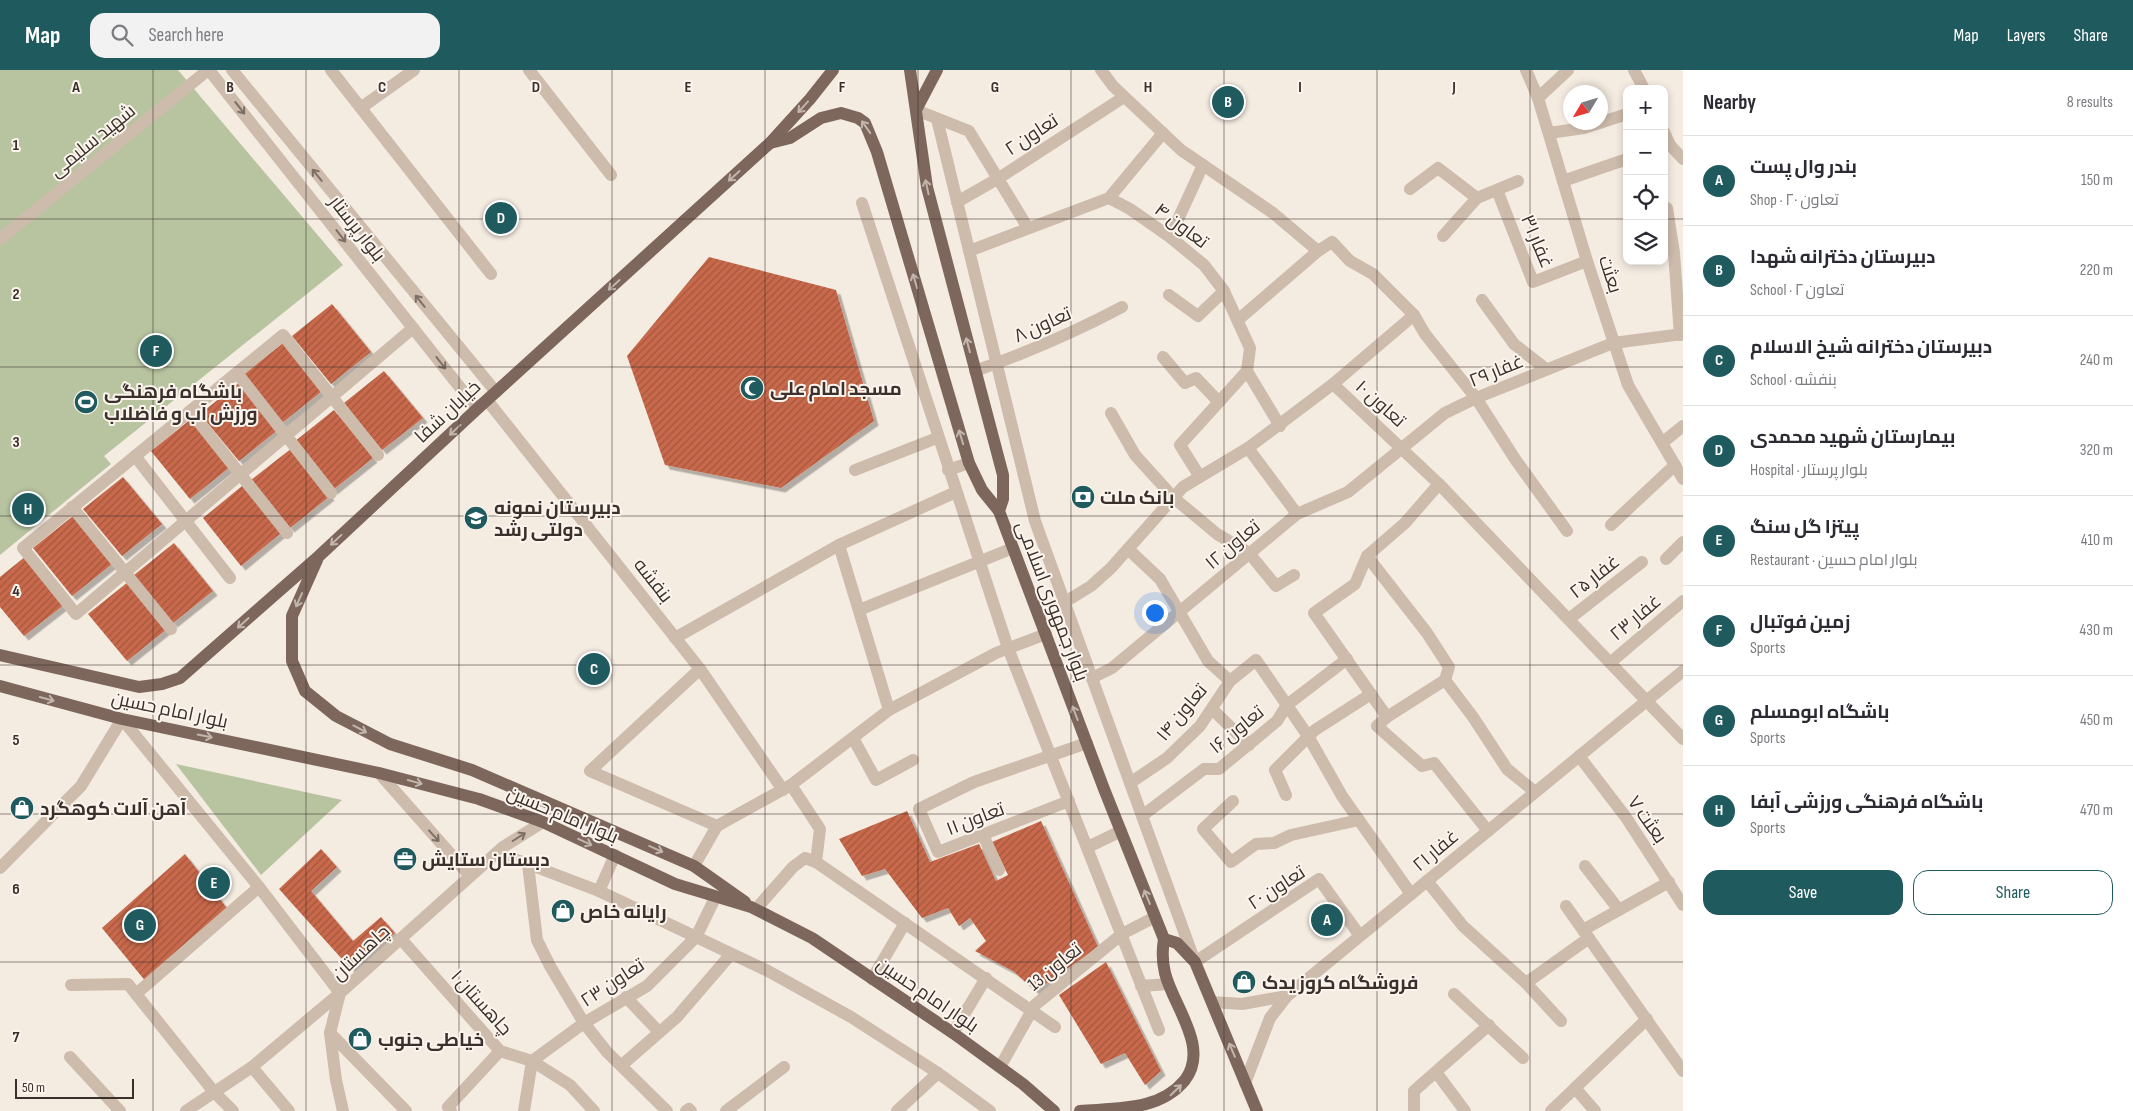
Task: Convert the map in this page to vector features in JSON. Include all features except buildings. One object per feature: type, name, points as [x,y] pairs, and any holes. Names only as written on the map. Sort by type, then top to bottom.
[{"type":"main road","points":[[770,143],[833,70]]},
{"type":"main road","name":"بلوار جمهوری اسلامی","points":[[910,70],[927,187],[1004,484],[1003,499],[998,510],[1164,939]]},
{"type":"main road","points":[[916,110],[937,70]]},
{"type":"main road","points":[[770,143],[790,138],[831,114],[849,114],[865,123],[877,152],[969,462],[982,490],[998,510]]},
{"type":"main road","name":"خیابان شفا","points":[[139,687],[162,684],[180,678],[319,556],[477,408],[770,143]]},
{"type":"main road","points":[[319,556],[292,616],[292,660],[305,691],[336,716],[390,744],[472,770],[694,866],[754,908]]},
{"type":"main road","name":"بلوار امام حسین","points":[[0,656],[139,687]]},
{"type":"main road","name":"بلوار امام حسین","points":[[0,686],[122,719],[379,773],[479,799],[543,822],[675,884],[754,908],[812,938],[953,1033],[1000,1067],[1054,1111]]},
{"type":"main road","points":[[1080,1111],[1152,1104],[1175,1091],[1187,1077],[1193,1060],[1194,1050],[1168,984],[1163,963],[1164,939],[1177,943],[1195,962],[1257,1111]]},
{"type":"street","name":"شهید سلیمی","points":[[0,239],[208,70]]},
{"type":"street","name":"بلوار پرستار","points":[[208,70],[477,408]]},
{"type":"street","name":"بلوار پرستار","points":[[232,70],[492,396]]},
{"type":"street","points":[[331,70],[362,107],[491,274]]},
{"type":"street","points":[[362,107],[414,70]]},
{"type":"street","points":[[529,70],[611,175]]},
{"type":"street","points":[[1102,70],[1113,86],[1181,150],[1273,213],[1318,251]]},
{"type":"street","name":"بعثت","points":[[1526,70],[1538,98],[1587,261],[1628,385],[1683,479]]},
{"type":"street","points":[[1538,98],[1568,70]]},
{"type":"street","points":[[1634,70],[1642,85]]},
{"type":"street","name":"تعاون ۲","points":[[957,202],[999,178],[1124,97]]},
{"type":"street","points":[[916,110],[969,131],[1028,228]]},
{"type":"street","points":[[1548,133],[1584,128],[1623,115]]},
{"type":"street","points":[[936,119],[998,363],[1035,521],[1195,962]]},
{"type":"street","points":[[969,251],[1109,198],[1163,133]]},
{"type":"street","points":[[1668,147],[1683,159]]},
{"type":"street","points":[[1563,181],[1623,160]]},
{"type":"street","points":[[1170,237],[1203,165]]},
{"type":"street","points":[[1410,189],[1438,168],[1477,198]]},
{"type":"street","points":[[1443,236],[1477,198],[1518,181]]},
{"type":"street","name":"غفار ۳۱","points":[[1497,190],[1533,282],[1587,261]]},
{"type":"street","name":"تعاون ۴","points":[[1109,198],[1130,209],[1170,237],[1204,266],[1224,291],[1250,348],[1247,372]]},
{"type":"street","points":[[862,203],[948,470],[1008,648],[1160,1030]]},
{"type":"street","points":[[1668,212],[1679,255],[1682,334]]},
{"type":"street","points":[[1238,320],[1318,251],[1332,242],[1350,261],[1373,274],[1414,314],[1425,334],[1476,398],[1515,459],[1568,531]]},
{"type":"street","points":[[1168,295],[1198,316],[1224,291]]},
{"type":"street","points":[[1482,300],[1514,344],[1546,370]]},
{"type":"street","name":"تعاون ۸","points":[[976,371],[1082,328],[1122,307]]},
{"type":"street","points":[[1333,384],[1414,314]]},
{"type":"street","points":[[378,455],[332,397],[283,335],[23,548],[76,614],[185,521],[240,475],[332,397],[413,328]]},
{"type":"street","name":"غفار ۲۹","points":[[1402,446],[1445,413],[1476,398],[1546,370],[1614,343],[1682,334]]},
{"type":"street","points":[[1163,357],[1185,383],[1196,378],[1220,402]]},
{"type":"street","points":[[1200,477],[1180,445],[1247,372],[1280,426]]},
{"type":"street","points":[[237,373],[331,493]]},
{"type":"street","name":"تعاون ۱۰","points":[[1065,602],[1091,586],[1128,550],[1183,487],[1248,448],[1280,426],[1333,384],[1402,446],[1683,739]]},
{"type":"street","name":"بنفشه","points":[[492,396],[820,829],[816,862]]},
{"type":"street","points":[[190,411],[286,533]]},
{"type":"street","points":[[1111,413],[1135,455],[1174,498],[1217,534],[1249,553],[1276,586],[1294,575]]},
{"type":"street","points":[[1662,443],[1683,426]]},
{"type":"street","points":[[855,470],[938,438]]},
{"type":"street","name":"تعاون ۱۲","points":[[1092,678],[1112,668],[1297,514],[1348,492],[1402,446]]},
{"type":"street","points":[[1248,448],[1297,514]]},
{"type":"street","points":[[135,456],[230,578]]},
{"type":"street","points":[[948,470],[969,462]]},
{"type":"street","points":[[1611,525],[1675,465]]},
{"type":"street","points":[[1387,717],[1314,613],[1355,584],[1367,556],[1405,523],[1439,484]]},
{"type":"street","points":[[675,638],[839,545],[956,492]]},
{"type":"street","points":[[72,507],[171,629]]},
{"type":"street","points":[[1666,559],[1683,542]]},
{"type":"street","points":[[839,545],[889,710]]},
{"type":"street","points":[[859,610],[1013,548]]},
{"type":"street","points":[[1128,550],[1160,579],[1208,661],[1230,681]]},
{"type":"street","points":[[1367,556],[1427,632],[1449,667],[1445,680],[1387,717],[1377,726],[1422,766],[1434,763],[1488,831]]},
{"type":"street","name":"غفار ۲۵","points":[[1569,619],[1642,562]]},
{"type":"street","name":"غفار ۲۳","points":[[1611,662],[1683,601]]},
{"type":"street","points":[[694,866],[717,826],[787,787],[889,710],[1008,648],[1046,634]]},
{"type":"street","name":"تعاون ۱۶","points":[[1142,816],[1204,769],[1219,769],[1277,722],[1287,705],[1347,659]]},
{"type":"street","name":"تعاون ۱۴","points":[[1130,783],[1167,758],[1200,726],[1230,681],[1256,660],[1287,705]]},
{"type":"street","points":[[700,669],[590,771],[717,826]]},
{"type":"street","name":"غفار ۲۱","points":[[1245,1082],[1270,1018],[1287,996],[1683,671]]},
{"type":"street","points":[[1445,680],[1508,769],[1535,792]]},
{"type":"street","points":[[1286,795],[1275,770],[1308,736],[1371,694]]},
{"type":"street","points":[[1287,705],[1308,736],[1342,796],[1411,894]]},
{"type":"street","points":[[1212,709],[1249,745]]},
{"type":"street","points":[[0,868],[81,786],[122,719],[259,887],[340,993],[252,1067],[186,1111]]},
{"type":"street","points":[[853,738],[876,780],[913,760]]},
{"type":"street","points":[[1052,757],[1087,743]]},
{"type":"street","name":"بعثت ۷","points":[[1579,756],[1625,816],[1683,905]]},
{"type":"street","name":"تعاون ۱۱","points":[[1052,757],[974,782],[919,809],[938,852],[1070,801]]},
{"type":"street","points":[[379,773],[470,876]]},
{"type":"street","points":[[1233,802],[1203,829],[1231,862],[1256,844],[1274,843],[1291,835],[1360,820]]},
{"type":"street","name":"چاهستان","points":[[343,1111],[336,1080],[330,1034],[340,993],[497,853],[543,822]]},
{"type":"street","points":[[1088,847],[1121,831]]},
{"type":"street","points":[[983,835],[999,870]]},
{"type":"street","points":[[497,853],[599,891],[731,954],[851,1017],[938,1073],[990,1111]]},
{"type":"street","points":[[599,891],[615,855]]},
{"type":"street","points":[[754,908],[793,867],[805,858],[816,862],[1055,1027]]},
{"type":"street","points":[[528,864],[537,940],[550,966],[584,1022],[607,1052],[667,1111]]},
{"type":"street","points":[[1585,866],[1619,910]]},
{"type":"street","name":"تعاون ۲۰","points":[[1195,962],[1319,880],[1360,936]]},
{"type":"street","points":[[1427,881],[1463,926],[1526,983],[1561,1021]]},
{"type":"street","points":[[1526,983],[1619,910],[1669,882]]},
{"type":"street","points":[[136,994],[259,887]]},
{"type":"street","name":"تعاون ۲۳","points":[[532,1060],[584,1022],[646,986],[696,937],[716,898]]},
{"type":"street","points":[[1566,906],[1683,1071]]},
{"type":"street","name":"تعاون 13","points":[[1000,1067],[1035,1005],[1122,934],[1155,917]]},
{"type":"street","points":[[872,979],[905,923]]},
{"type":"street","name":"چاهستان ۱","points":[[401,938],[500,1051],[532,1060],[570,1085],[594,1111]]},
{"type":"street","points":[[622,1065],[677,1016],[731,954]]},
{"type":"street","points":[[953,1033],[986,978]]},
{"type":"street","points":[[71,985],[128,984],[214,1092],[233,1111]]},
{"type":"street","points":[[1141,986],[1168,984]]},
{"type":"street","points":[[1454,994],[1523,1058]]},
{"type":"street","points":[[1212,1002],[1242,1004],[1287,996]]},
{"type":"street","points":[[626,997],[658,1032]]},
{"type":"street","points":[[1551,1111],[1647,1019]]},
{"type":"street","points":[[1414,1111],[1414,1091],[1489,1025]]},
{"type":"street","points":[[330,1034],[406,1111]]},
{"type":"street","points":[[450,1109],[500,1051]]},
{"type":"street","points":[[70,1057],[120,1111]]},
{"type":"street","points":[[524,1111],[532,1060]]},
{"type":"street","points":[[726,1111],[784,1066]]},
{"type":"street","points":[[252,1067],[289,1111]]},
{"type":"street","points":[[1436,1072],[1465,1111]]},
{"type":"street","points":[[897,1111],[911,1107],[938,1073]]},
{"type":"street","points":[[1576,1088],[1595,1111]]},
{"type":"street","points":[[686,1111],[689,1109],[692,1111]]},
{"type":"green space","name":"باشگاه فرهنگی ورزش آب و فاضلاب","points":[[0,70],[178,70],[343,265],[104,456],[111,464],[0,555]]},
{"type":"green space","points":[[176,764],[342,800],[261,875]]},
{"type":"place","name":"دبیرستان دخترانه شهدا","points":[[1228,102]]},
{"type":"place","name":"بیمارستان شهید محمدی","points":[[501,218]]},
{"type":"place","name":"زمین فوتبال","points":[[156,351]]},
{"type":"place","name":"مسجد امام علی","points":[[752,388]]},
{"type":"place","name":"باشگاه فرهنگی ورزش آب و فاضلاب","points":[[86,402]]},
{"type":"place","name":"بانک ملت","points":[[1083,497]]},
{"type":"place","name":"باشگاه فرهنگی ورزشی آبفا","points":[[28,509]]},
{"type":"place","name":"دبیرستان نمونه دولتی رشد","points":[[476,518]]},
{"type":"place","name":"دبیرستان دخترانه شیخ الاسلام","points":[[594,669]]},
{"type":"place","name":"آهن آلات کوهگرد","points":[[22,808]]},
{"type":"place","name":"دبستان ستایش","points":[[405,859]]},
{"type":"place","name":"پیتزا گل سنگ","points":[[214,883]]},
{"type":"place","name":"رایانه خاص","points":[[563,911]]},
{"type":"place","name":"بندر وال پست","points":[[1327,920]]},
{"type":"place","name":"باشگاه ابومسلم","points":[[140,925]]},
{"type":"place","name":"فروشگاه کروز یدک","points":[[1244,982]]},
{"type":"place","name":"خیاطی جنوب","points":[[360,1039]]}]
